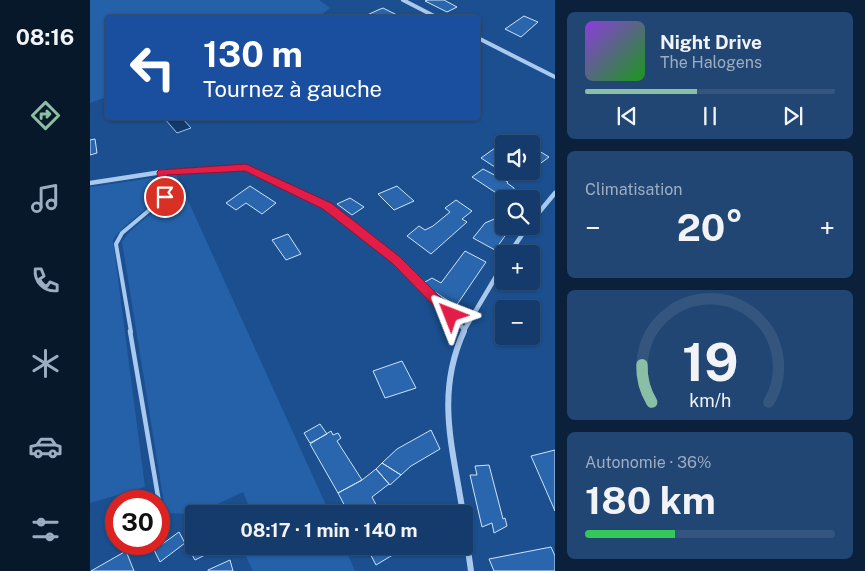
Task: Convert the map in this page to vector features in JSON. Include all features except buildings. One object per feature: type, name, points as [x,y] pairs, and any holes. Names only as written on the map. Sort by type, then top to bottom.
[{"type":"street","points":[[404,0],[432,15]]},
{"type":"street","points":[[480,39],[555,77]]},
{"type":"street","points":[[90,183],[162,172],[246,167],[327,206],[396,260],[464,329]]},
{"type":"street","points":[[540,211],[555,193]]},
{"type":"street","points":[[461,505],[448,411],[449,372],[464,329],[495,278]]},
{"type":"street","points":[[469,555],[471,571]]},
{"type":"lane","points":[[157,490],[116,244],[122,234],[165,197],[162,172]]},
{"type":"shaded area","points":[[90,0],[319,0],[330,8],[321,15],[105,15],[105,98],[90,103]]},
{"type":"shaded area","points":[[166,120],[184,120],[191,128],[177,133]]},
{"type":"shaded area","points":[[176,174],[326,505],[248,505],[243,492],[215,505],[185,505],[185,514],[170,513],[170,490],[162,490],[122,242],[170,194],[166,176]]},
{"type":"shaded area","points":[[153,178],[160,191],[150,205],[124,227],[113,240],[145,487],[135,490],[105,490],[105,499],[90,503],[90,187]]},
{"type":"shaded area","points":[[245,555],[348,555],[355,571],[253,571]]},
{"type":"route","points":[[165,197],[162,172],[246,167],[327,206],[396,260],[451,315]]}]
